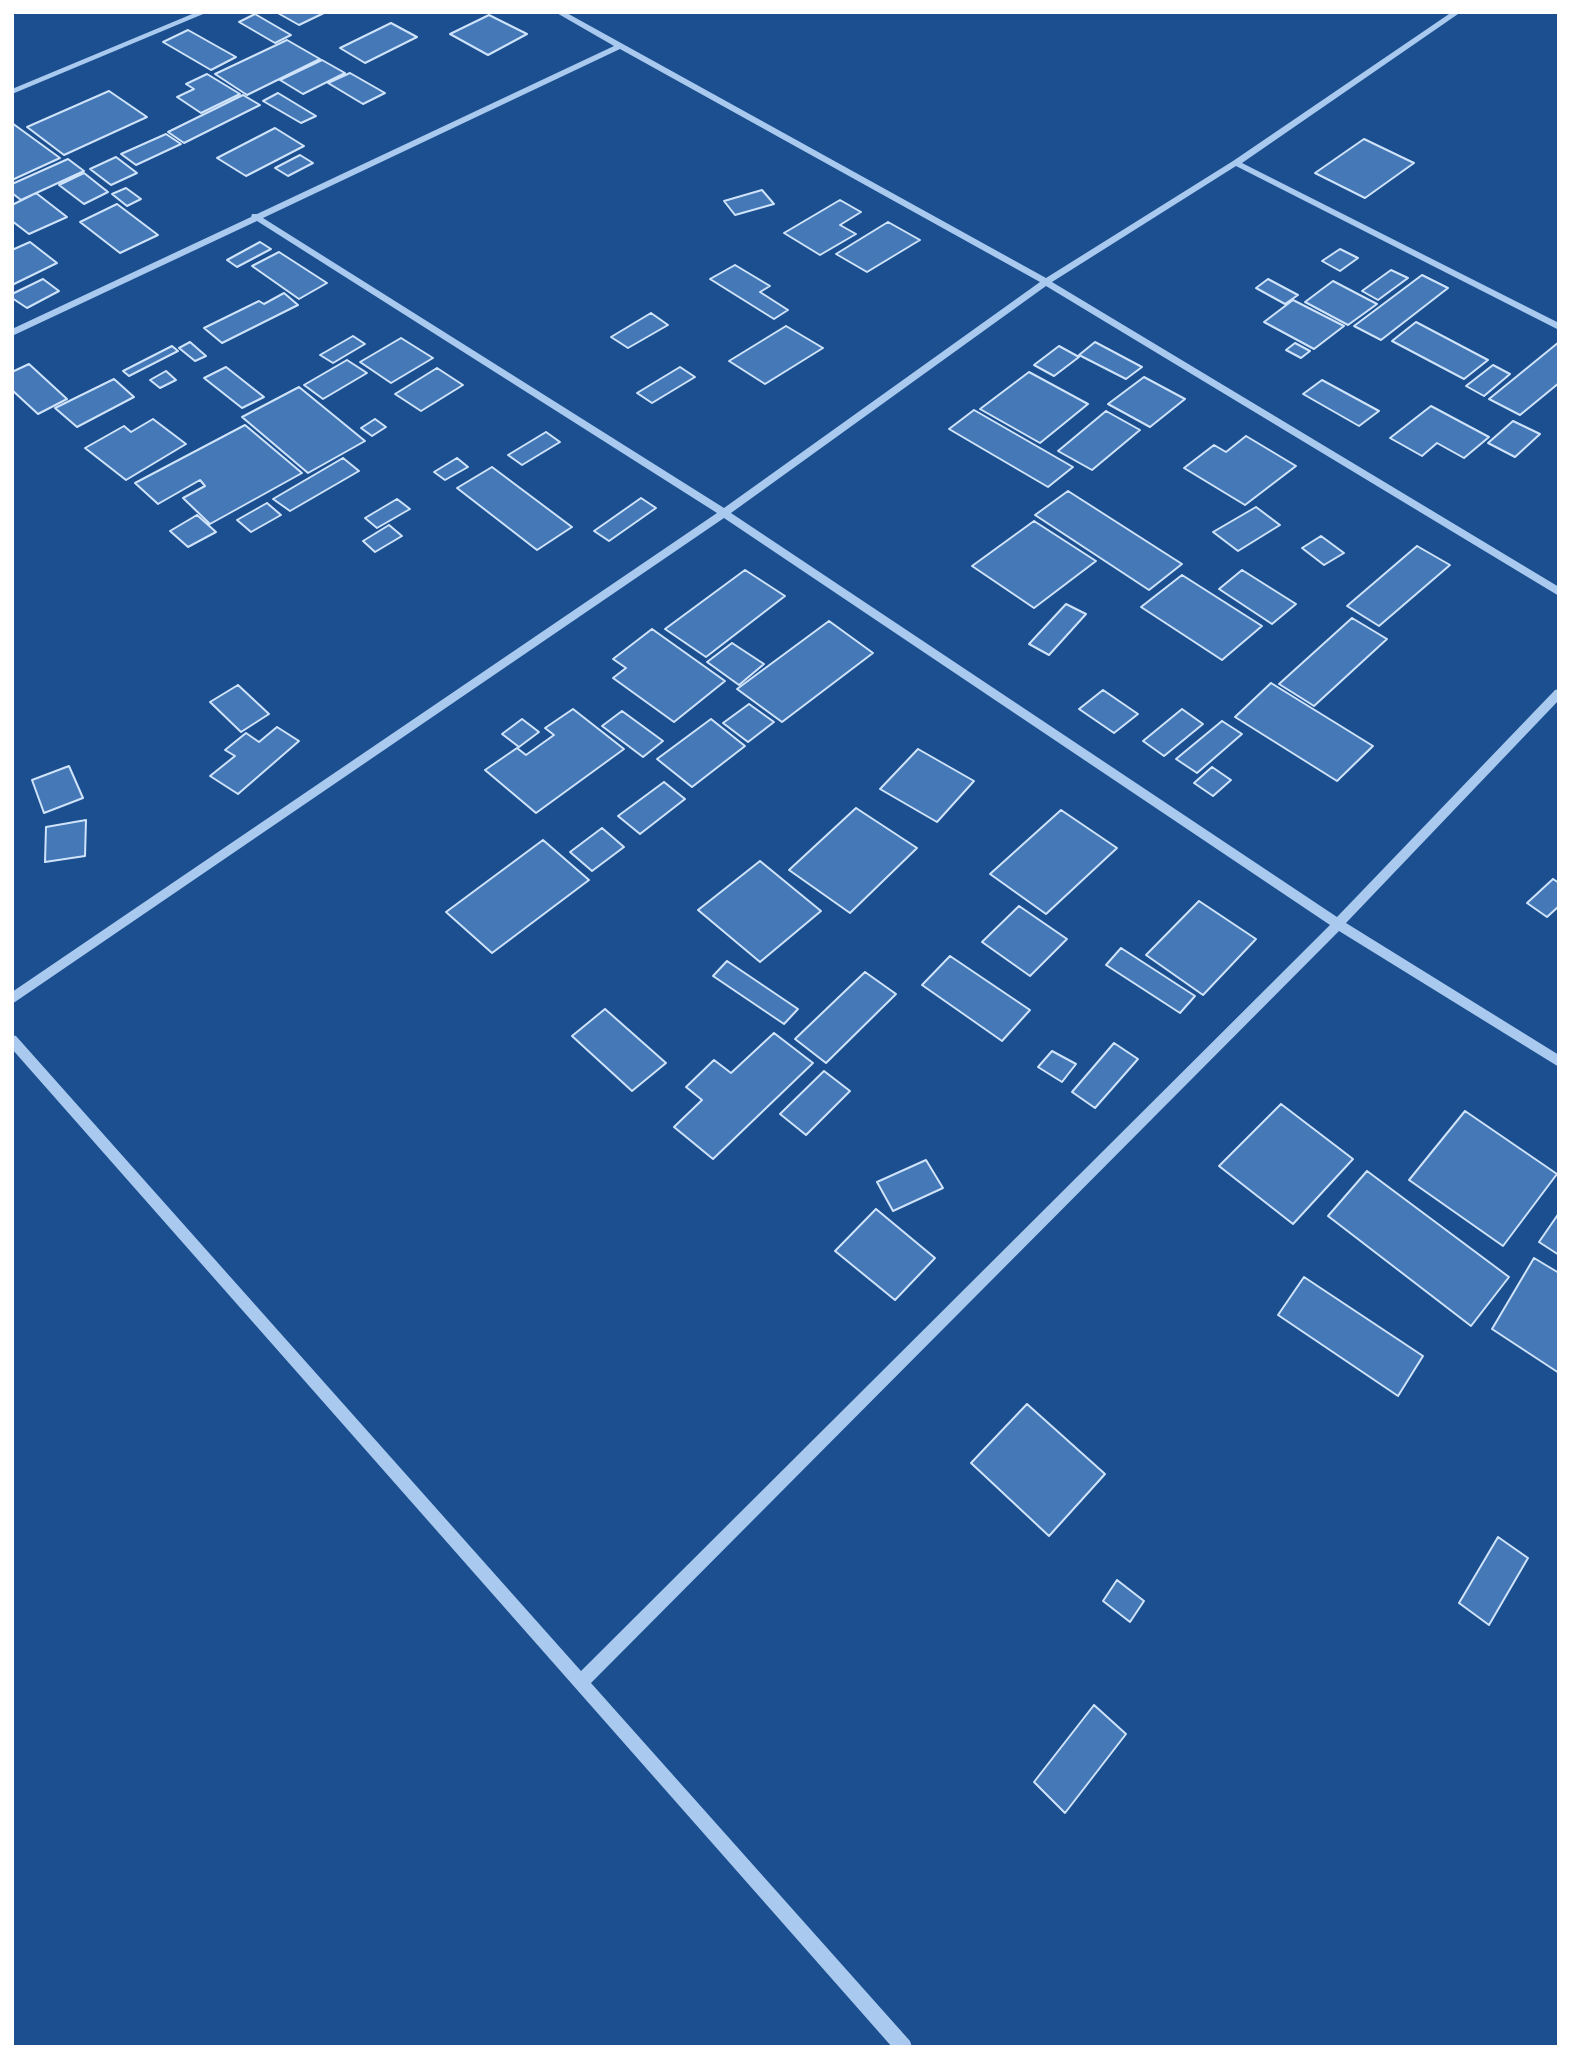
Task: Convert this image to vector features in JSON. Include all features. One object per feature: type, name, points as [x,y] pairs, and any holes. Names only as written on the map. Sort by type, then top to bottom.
[{"type":"street","points":[[12,92],[204,12]]},
{"type":"street","points":[[559,12],[1046,282],[1559,592]]},
{"type":"street","points":[[12,999],[724,513],[1046,282],[1236,163],[1457,12]]},
{"type":"street","points":[[12,332],[620,46]]},
{"type":"street","points":[[1236,163],[1559,327]]},
{"type":"street","points":[[255,216],[724,513],[1338,924],[1559,1062]]},
{"type":"street","points":[[581,1682],[1338,924],[1559,694]]},
{"type":"street","points":[[12,1040],[904,2047]]},
{"type":"building","points":[[276,12],[326,12],[299,25]]},
{"type":"building","points":[[255,14],[291,35],[275,43],[239,22]]},
{"type":"building","points":[[489,15],[527,34],[488,55],[450,34]]},
{"type":"building","points":[[391,23],[417,37],[365,63],[340,48]]},
{"type":"building","points":[[188,30],[236,57],[211,70],[163,42]]},
{"type":"building","points":[[287,40],[320,59],[247,95],[215,74]]},
{"type":"building","points":[[322,60],[345,73],[303,94],[280,80]]},
{"type":"building","points":[[350,73],[385,93],[363,104],[328,83]]},
{"type":"building","points":[[207,74],[240,94],[201,113],[177,97],[194,89],[186,84]]},
{"type":"building","points":[[109,91],[147,117],[64,155],[27,127]]},
{"type":"building","points":[[278,93],[316,116],[301,123],[263,101]]},
{"type":"building","points":[[243,95],[260,105],[184,143],[168,132]]},
{"type":"building","points":[[12,123],[60,158],[12,180]]},
{"type":"building","points":[[275,128],[304,146],[246,176],[217,158]]},
{"type":"building","points":[[166,134],[181,144],[136,165],[121,154]]},
{"type":"building","points":[[1364,139],[1414,163],[1365,198],[1315,173]]},
{"type":"building","points":[[300,155],[313,163],[288,176],[275,168]]},
{"type":"building","points":[[116,157],[137,173],[111,185],[90,169]]},
{"type":"building","points":[[68,159],[84,171],[21,200],[12,193],[12,184]]},
{"type":"building","points":[[84,173],[108,192],[84,204],[59,185]]},
{"type":"building","points":[[126,188],[141,199],[127,206],[112,194]]},
{"type":"building","points":[[762,190],[774,204],[735,215],[724,201]]},
{"type":"building","points":[[36,193],[67,217],[29,234],[12,221],[12,205]]},
{"type":"building","points":[[840,200],[861,212],[840,225],[856,234],[820,255],[784,233]]},
{"type":"building","points":[[117,204],[158,235],[120,253],[80,222]]},
{"type":"building","points":[[888,222],[920,240],[867,272],[836,254]]},
{"type":"building","points":[[30,242],[57,263],[12,285],[12,250]]},
{"type":"building","points":[[260,242],[271,249],[237,267],[227,260]]},
{"type":"building","points":[[1340,249],[1358,258],[1340,271],[1322,261]]},
{"type":"building","points":[[279,252],[327,283],[299,299],[252,266]]},
{"type":"building","points":[[735,265],[770,286],[760,292],[788,310],[774,319],[710,279]]},
{"type":"building","points":[[1391,270],[1408,278],[1378,300],[1362,291]]},
{"type":"building","points":[[1422,275],[1448,288],[1381,340],[1354,326]]},
{"type":"building","points":[[43,279],[59,291],[27,308],[12,298],[12,294]]},
{"type":"building","points":[[1268,279],[1298,295],[1285,304],[1256,288]]},
{"type":"building","points":[[1333,281],[1377,304],[1348,325],[1305,302]]},
{"type":"building","points":[[284,293],[298,305],[222,343],[204,328],[259,301],[264,304]]},
{"type":"building","points":[[1293,300],[1344,326],[1314,349],[1264,322]]},
{"type":"building","points":[[651,313],[668,325],[628,348],[611,337]]},
{"type":"building","points":[[1416,322],[1488,360],[1464,379],[1392,341]]},
{"type":"building","points":[[786,326],[823,348],[765,384],[729,361]]},
{"type":"building","points":[[353,336],[365,344],[333,363],[320,355]]},
{"type":"building","points":[[401,338],[433,358],[391,383],[360,362]]},
{"type":"building","points":[[190,342],[206,356],[195,361],[179,348]]},
{"type":"building","points":[[1095,342],[1142,367],[1126,379],[1079,355]]},
{"type":"building","points":[[1559,342],[1559,383],[1520,415],[1489,399]]},
{"type":"building","points":[[1295,343],[1310,351],[1301,358],[1286,350]]},
{"type":"building","points":[[172,346],[178,351],[129,376],[123,371]]},
{"type":"building","points":[[1059,346],[1079,357],[1054,376],[1034,365]]},
{"type":"building","points":[[347,360],[367,373],[323,399],[304,385]]},
{"type":"building","points":[[29,364],[67,399],[38,414],[12,390],[12,372]]},
{"type":"building","points":[[1493,365],[1510,374],[1484,396],[1466,386]]},
{"type":"building","points":[[226,367],[264,397],[242,408],[204,378]]},
{"type":"building","points":[[680,367],[695,377],[652,403],[637,393]]},
{"type":"building","points":[[437,368],[463,385],[421,411],[395,394]]},
{"type":"building","points":[[166,371],[176,380],[160,388],[150,380]]},
{"type":"building","points":[[1029,372],[1088,404],[1040,443],[980,409]]},
{"type":"building","points":[[1144,377],[1185,399],[1150,427],[1108,404]]},
{"type":"building","points":[[114,379],[134,397],[77,427],[55,408]]},
{"type":"building","points":[[1322,380],[1379,411],[1359,426],[1303,394]]},
{"type":"building","points":[[299,387],[365,441],[308,473],[242,417]]},
{"type":"building","points":[[1431,406],[1489,437],[1464,458],[1437,443],[1422,456],[1390,438]]},
{"type":"building","points":[[974,410],[1073,467],[1048,487],[949,429]]},
{"type":"building","points":[[1106,411],[1140,430],[1092,470],[1058,451]]},
{"type":"building","points":[[153,419],[186,444],[126,480],[85,448],[124,426],[131,432]]},
{"type":"building","points":[[375,419],[386,427],[372,436],[361,428]]},
{"type":"building","points":[[1513,421],[1540,434],[1515,457],[1488,443]]},
{"type":"building","points":[[245,425],[302,473],[210,524],[183,498],[205,486],[200,480],[158,504],[135,483]]},
{"type":"building","points":[[546,432],[560,442],[522,465],[508,455]]},
{"type":"building","points":[[1246,436],[1296,466],[1245,505],[1184,468],[1214,445],[1226,452]]},
{"type":"building","points":[[343,458],[359,471],[290,511],[273,499]]},
{"type":"building","points":[[457,458],[468,467],[445,480],[434,472]]},
{"type":"building","points":[[492,467],[572,527],[537,550],[457,488]]},
{"type":"building","points":[[1068,491],[1182,564],[1149,590],[1035,515]]},
{"type":"building","points":[[641,498],[656,508],[609,541],[594,531]]},
{"type":"building","points":[[397,499],[410,509],[377,528],[365,518]]},
{"type":"building","points":[[267,503],[281,515],[251,532],[237,520]]},
{"type":"building","points":[[1256,507],[1280,525],[1238,551],[1213,532]]},
{"type":"building","points":[[197,515],[216,532],[188,547],[170,531]]},
{"type":"building","points":[[1034,521],[1096,561],[1034,608],[972,566]]},
{"type":"building","points":[[389,525],[402,536],[375,552],[363,541]]},
{"type":"building","points":[[1321,536],[1344,553],[1324,565],[1302,548]]},
{"type":"building","points":[[1417,546],[1450,565],[1379,626],[1347,606]]},
{"type":"building","points":[[745,570],[785,596],[706,657],[665,629]]},
{"type":"building","points":[[1242,570],[1296,604],[1272,624],[1219,589]]},
{"type":"building","points":[[1182,575],[1262,626],[1222,660],[1141,607]]},
{"type":"building","points":[[1066,604],[1086,614],[1049,655],[1029,644]]},
{"type":"building","points":[[1352,618],[1387,639],[1314,706],[1279,684]]},
{"type":"building","points":[[829,621],[873,653],[782,722],[737,689]]},
{"type":"building","points":[[652,629],[725,681],[674,722],[613,678],[626,668],[613,659]]},
{"type":"building","points":[[732,643],[764,664],[739,685],[707,662]]},
{"type":"building","points":[[1271,683],[1373,746],[1337,781],[1235,717]]},
{"type":"building","points":[[238,685],[269,714],[241,732],[210,702]]},
{"type":"building","points":[[1103,690],[1138,714],[1114,733],[1079,709]]},
{"type":"building","points":[[749,704],[774,722],[748,742],[723,723]]},
{"type":"building","points":[[573,709],[624,749],[536,813],[485,770],[517,748],[526,755],[554,735],[545,728]]},
{"type":"building","points":[[1182,709],[1203,724],[1164,756],[1143,741]]},
{"type":"building","points":[[622,711],[663,741],[643,757],[602,726]]},
{"type":"building","points":[[522,719],[539,732],[519,747],[502,734]]},
{"type":"building","points":[[711,719],[745,746],[692,787],[657,759]]},
{"type":"building","points":[[1222,721],[1242,734],[1197,773],[1176,759]]},
{"type":"building","points":[[277,727],[299,741],[238,794],[210,776],[235,756],[225,750],[246,733],[259,742]]},
{"type":"building","points":[[918,749],[974,781],[937,822],[880,789]]},
{"type":"building","points":[[69,766],[83,798],[44,813],[32,780]]},
{"type":"building","points":[[1212,767],[1231,780],[1213,796],[1194,783]]},
{"type":"building","points":[[664,782],[685,799],[640,834],[618,816]]},
{"type":"building","points":[[856,808],[917,848],[850,913],[789,870]]},
{"type":"building","points":[[1061,810],[1117,848],[1046,914],[990,874]]},
{"type":"building","points":[[86,820],[85,856],[45,862],[46,827]]},
{"type":"building","points":[[602,828],[624,847],[592,871],[570,852]]},
{"type":"building","points":[[543,840],[589,880],[492,953],[446,912]]},
{"type":"building","points":[[760,861],[821,911],[760,962],[698,910]]},
{"type":"building","points":[[1553,879],[1559,883],[1559,906],[1547,917],[1527,903]]},
{"type":"building","points":[[1199,901],[1256,939],[1203,995],[1146,955]]},
{"type":"building","points":[[1019,906],[1067,939],[1030,976],[982,942]]},
{"type":"building","points":[[1121,948],[1195,996],[1180,1013],[1106,965]]},
{"type":"building","points":[[950,956],[1030,1010],[1002,1041],[922,985]]},
{"type":"building","points":[[727,961],[798,1009],[784,1024],[713,976]]},
{"type":"building","points":[[865,972],[896,994],[826,1063],[795,1039]]},
{"type":"building","points":[[605,1009],[666,1063],[632,1091],[572,1036]]},
{"type":"building","points":[[774,1033],[813,1063],[713,1159],[674,1127],[702,1100],[686,1087],[714,1060],[731,1073]]},
{"type":"building","points":[[1114,1043],[1138,1059],[1095,1108],[1072,1092]]},
{"type":"building","points":[[1052,1051],[1076,1064],[1062,1082],[1038,1067]]},
{"type":"building","points":[[824,1071],[850,1091],[806,1135],[780,1114]]},
{"type":"building","points":[[1281,1104],[1353,1159],[1293,1224],[1219,1166]]},
{"type":"building","points":[[1465,1111],[1557,1174],[1503,1246],[1409,1180]]},
{"type":"building","points":[[926,1160],[943,1188],[893,1211],[877,1182]]},
{"type":"building","points":[[1367,1171],[1509,1277],[1471,1326],[1328,1216]]},
{"type":"building","points":[[876,1209],[935,1258],[895,1300],[835,1251]]},
{"type":"building","points":[[1559,1213],[1559,1255],[1539,1242]]},
{"type":"building","points":[[1534,1258],[1559,1273],[1559,1373],[1492,1329]]},
{"type":"building","points":[[1304,1277],[1423,1356],[1398,1396],[1278,1315]]},
{"type":"building","points":[[1027,1404],[1105,1474],[1049,1536],[971,1463]]},
{"type":"building","points":[[1498,1537],[1528,1558],[1489,1625],[1459,1603]]},
{"type":"building","points":[[1117,1580],[1144,1601],[1130,1622],[1103,1601]]},
{"type":"building","points":[[1094,1705],[1126,1734],[1065,1813],[1034,1782]]}]
